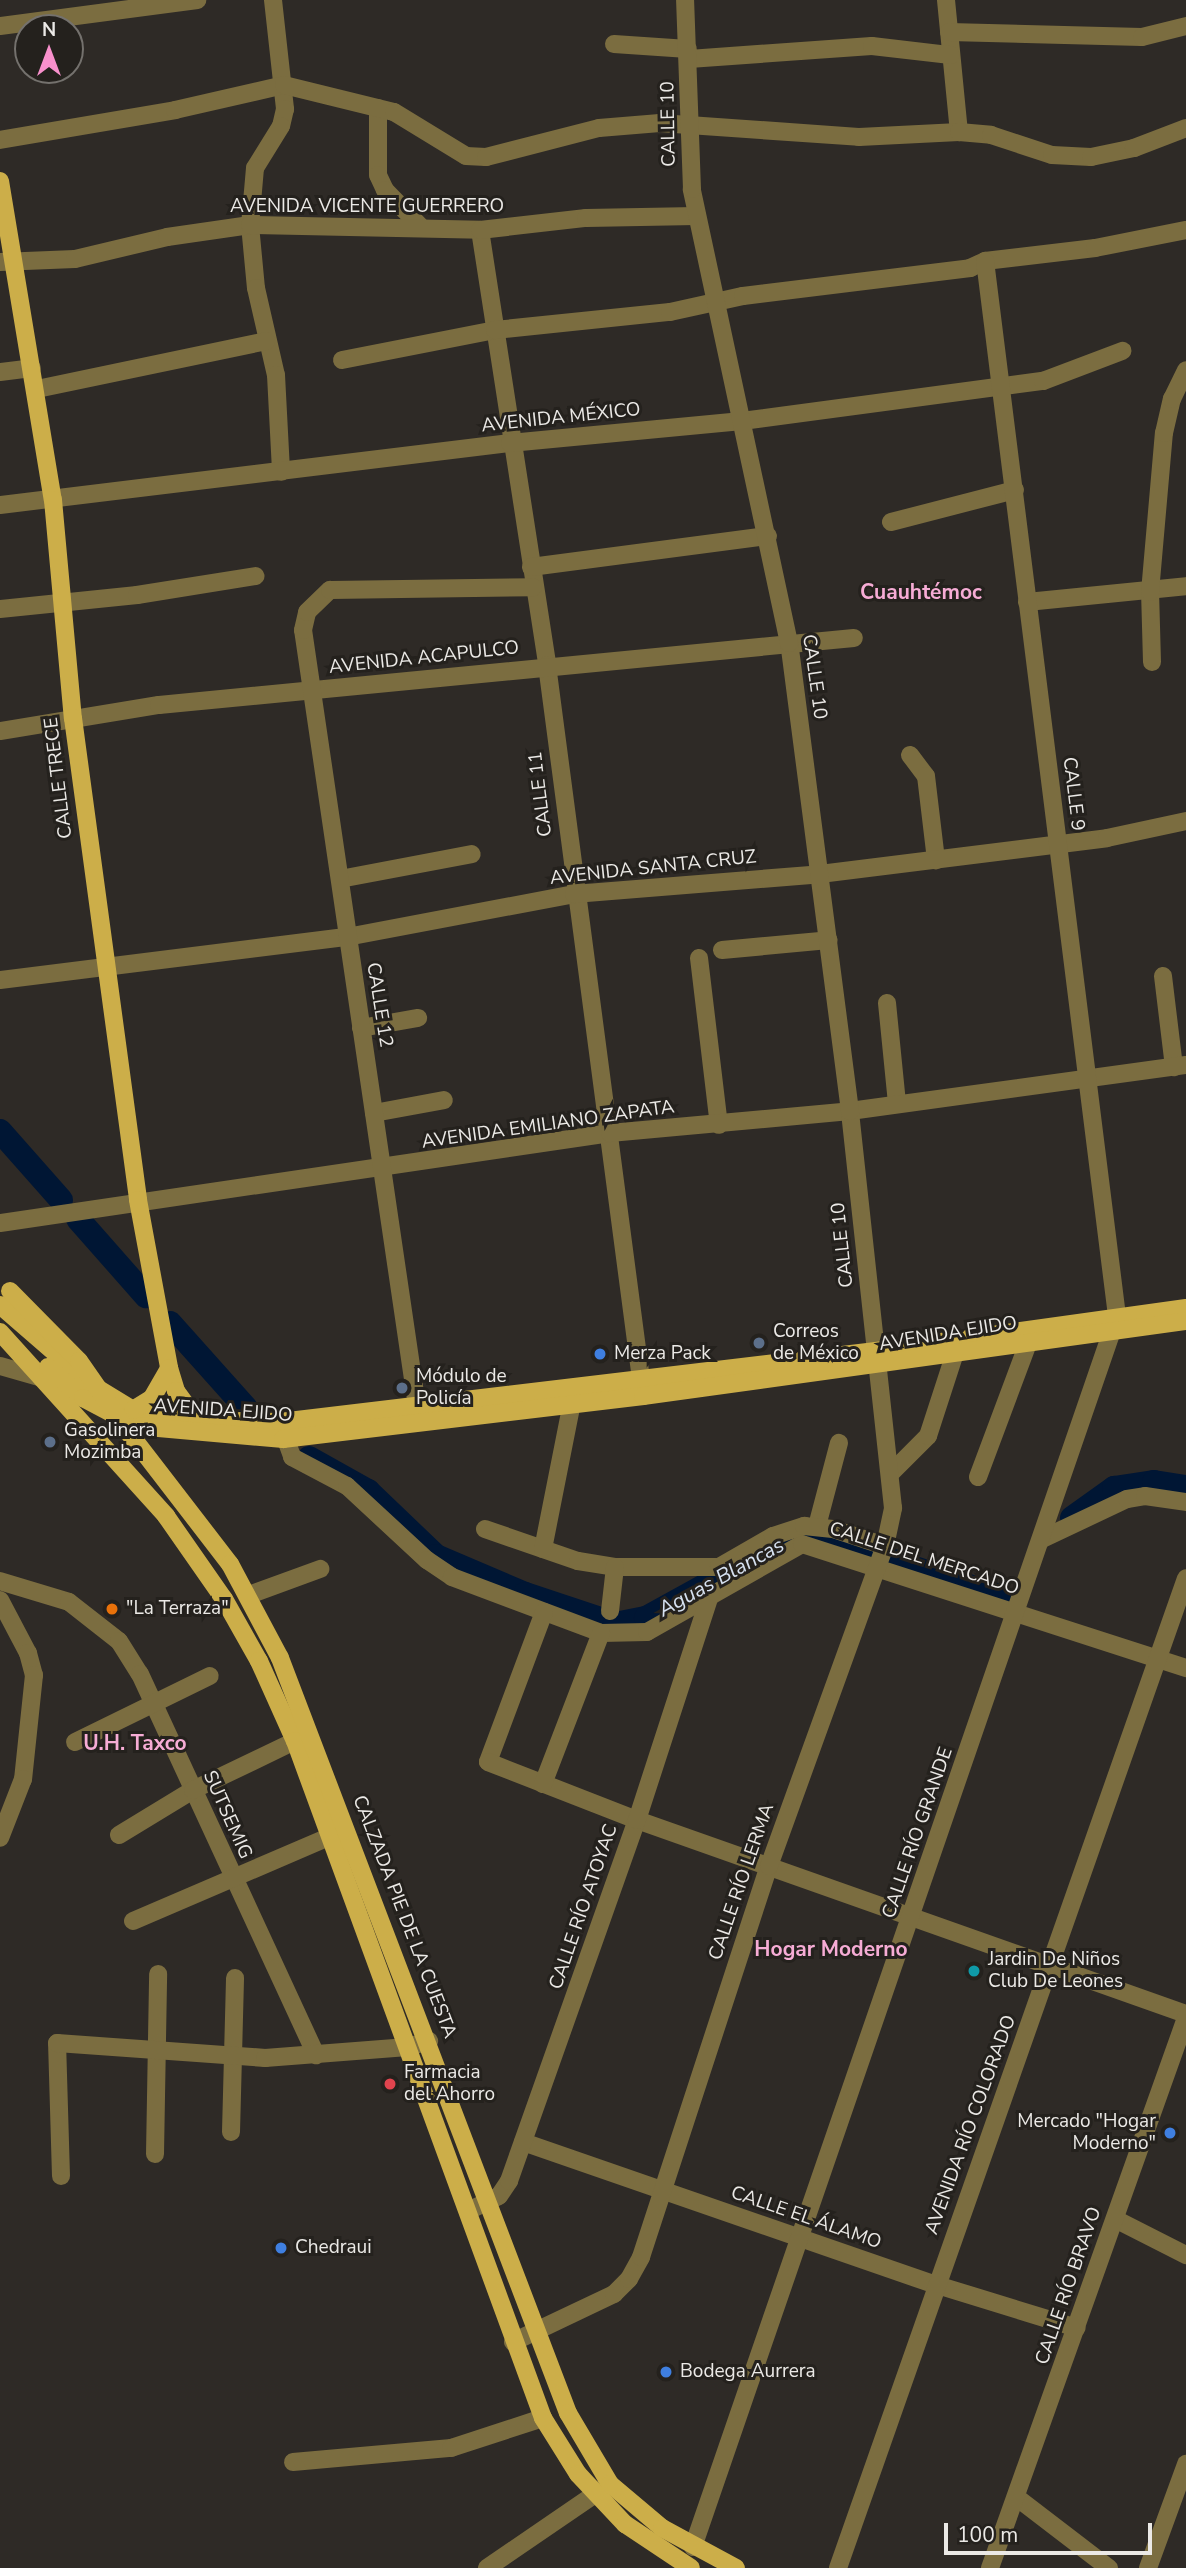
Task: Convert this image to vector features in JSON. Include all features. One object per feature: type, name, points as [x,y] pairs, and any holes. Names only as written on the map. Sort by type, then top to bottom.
[{"type":"main road","name":"CALLE TRECE","points":[[0,181],[7,261],[33,368],[53,500],[72,718],[103,969],[138,1200],[169,1368],[176,1391],[197,1420]]},
{"type":"main road","name":"AVENIDA EJIDO","points":[[4,1293],[92,1385],[133,1410],[282,1431]]},
{"type":"main road","name":"CALZADA PIE DE LA CUESTA","points":[[4,1293],[79,1361],[249,1595],[293,1689],[429,2041],[536,2332],[568,2413],[603,2489],[693,2547],[736,2568]]},
{"type":"main road","name":"AVENIDA EJIDO","points":[[876,1358],[955,1353],[1028,1343],[1186,1308]]},
{"type":"main road","name":"AVENIDA EJIDO","points":[[0,1321],[83,1398],[136,1426],[282,1431],[876,1358],[1115,1324],[1186,1321]]},
{"type":"main road","name":"CALZADA PIE DE LA CUESTA","points":[[0,1332],[114,1454],[225,1599],[259,1661],[295,1741],[542,2418],[652,2546],[691,2568]]},
{"type":"main road","points":[[133,1410],[152,1398],[169,1368]]},
{"type":"main road","points":[[114,1454],[131,1436]]},
{"type":"street","points":[[0,26],[197,0]]},
{"type":"street","points":[[273,0],[284,85],[281,126],[255,167],[250,225],[267,341],[276,375],[281,472]]},
{"type":"street","name":"CALLE 10","points":[[685,0],[696,216],[768,536],[789,643],[850,1111],[876,1358]]},
{"type":"street","points":[[946,0],[959,132]]},
{"type":"street","points":[[949,32],[1130,38],[1186,26]]},
{"type":"street","points":[[614,44],[689,54],[872,46],[950,55]]},
{"type":"street","points":[[0,140],[175,110],[284,85],[378,108],[417,123],[466,156],[486,157],[598,128],[691,122],[859,137],[959,132],[991,135],[1052,155],[1091,157],[1133,148],[1186,128]]},
{"type":"street","points":[[378,108],[378,175],[385,190],[422,228]]},
{"type":"street","name":"AVENIDA VICENTE GUERRERO","points":[[7,261],[75,259],[167,237],[250,225],[481,230],[586,218],[696,216]]},
{"type":"street","name":"CALLE 11","points":[[481,230],[510,443],[547,665],[574,894],[610,1133],[642,1388]]},
{"type":"street","points":[[342,360],[495,330],[717,303],[847,281],[971,268],[985,261],[1095,248],[1186,230]]},
{"type":"street","name":"CALLE 9","points":[[985,261],[1088,1076],[1115,1324]]},
{"type":"street","points":[[37,389],[267,341]]},
{"type":"street","name":"AVENIDA MÉXICO","points":[[0,505],[510,443],[742,421],[1001,386],[1072,372],[1122,351]]},
{"type":"street","points":[[0,372],[33,368]]},
{"type":"street","points":[[1152,662],[1150,592],[1164,433],[1172,399],[1186,370]]},
{"type":"street","points":[[891,522],[1015,490]]},
{"type":"street","points":[[531,567],[768,536]]},
{"type":"street","points":[[0,609],[63,603],[255,576]]},
{"type":"street","points":[[1027,602],[1150,592],[1186,586]]},
{"type":"street","name":"CALLE 12","points":[[419,1415],[346,937],[340,879],[303,631],[307,612],[318,597],[330,590],[533,587]]},
{"type":"street","name":"AVENIDA ACAPULCO","points":[[0,731],[72,718],[547,665],[854,638]]},
{"type":"street","points":[[910,755],[926,776],[936,860]]},
{"type":"street","name":"AVENIDA SANTA CRUZ","points":[[0,980],[346,937],[574,894],[820,874],[1058,844],[1186,821]]},
{"type":"street","points":[[340,879],[472,854]]},
{"type":"street","points":[[722,950],[829,940]]},
{"type":"street","points":[[699,958],[719,1125]]},
{"type":"street","points":[[1163,976],[1180,1066]]},
{"type":"street","points":[[887,1003],[897,1104]]},
{"type":"street","points":[[361,1028],[418,1018]]},
{"type":"street","name":"AVENIDA EMILIANO ZAPATA","points":[[0,1223],[138,1200],[382,1169],[610,1133],[850,1111],[1088,1076],[1180,1066]]},
{"type":"street","points":[[374,1113],[444,1100]]},
{"type":"street","name":"CALLE RÍO GRANDE","points":[[693,2547],[1115,1324]]},
{"type":"street","points":[[978,1477],[1028,1343]]},
{"type":"street","points":[[892,1472],[928,1436],[955,1353]]},
{"type":"street","name":"CALLE RÍO LERMA","points":[[513,2342],[614,2294],[629,2279],[641,2257],[660,2190],[769,1866],[881,1556],[893,1508],[892,1472],[876,1358]]},
{"type":"street","points":[[0,1366],[46,1379]]},
{"type":"street","points":[[543,1549],[575,1395]]},
{"type":"street","name":"CALLE DEL MERCADO","points":[[282,1431],[292,1457],[346,1486],[427,1560],[452,1577],[601,1633],[647,1632],[802,1544],[881,1556],[1017,1611],[1186,1668]]},
{"type":"street","points":[[817,1526],[839,1443]]},
{"type":"street","points":[[1042,1539],[1127,1499],[1145,1496],[1186,1502]]},
{"type":"street","points":[[485,1529],[543,1549],[615,1567],[719,1567],[788,1529],[817,1526],[881,1556]]},
{"type":"street","points":[[610,1611],[615,1567]]},
{"type":"street","points":[[249,1595],[320,1569]]},
{"type":"street","name":"AVENIDA RÍO COLORADO","points":[[838,2568],[1186,1578]]},
{"type":"street","name":"SUTSEMIG","points":[[0,1581],[45,1591],[93,1619],[119,1641],[153,1705],[316,2055]]},
{"type":"street","name":"CALLE RÍO ATOYAC","points":[[468,2211],[499,2196],[509,2181],[637,1820],[710,1595]]},
{"type":"street","points":[[0,1600],[28,1653],[34,1675],[23,1779],[2,1823]]},
{"type":"street","points":[[544,1612],[488,1762],[637,1820],[1051,1965],[1186,2016]]},
{"type":"street","points":[[543,1784],[601,1633]]},
{"type":"street","points":[[75,1742],[210,1675]]},
{"type":"street","points":[[120,1835],[193,1790],[295,1741]]},
{"type":"street","points":[[133,1921],[329,1837]]},
{"type":"street","points":[[155,2154],[158,1973]]},
{"type":"street","points":[[231,2132],[235,1978]]},
{"type":"street","name":"CALLE RÍO BRAVO","points":[[990,2568],[1115,2219],[1182,2044],[1186,2016]]},
{"type":"street","points":[[61,2176],[57,2043],[232,2053],[265,2058],[408,2047],[429,2041]]},
{"type":"street","name":"CALLE EL ÁLAMO","points":[[523,2142],[937,2285],[1077,2328]]},
{"type":"street","points":[[1115,2219],[1186,2255]]},
{"type":"street","points":[[292,2462],[451,2448],[542,2418]]},
{"type":"street","points":[[1148,2568],[1186,2464]]},
{"type":"street","points":[[487,2568],[603,2489]]},
{"type":"street","points":[[1016,2497],[1109,2568]]},
{"type":"waterway","name":"Aguas Blancas","points":[[0,1131],[61,1200]]},
{"type":"waterway","name":"Aguas Blancas","points":[[78,1219],[146,1296]]},
{"type":"waterway","name":"Aguas Blancas","points":[[170,1323],[246,1408]]},
{"type":"waterway","name":"Aguas Blancas","points":[[309,1458],[368,1491],[436,1556],[525,1594],[615,1624],[646,1618],[789,1539],[812,1534],[1002,1597]]},
{"type":"waterway","name":"Aguas Blancas","points":[[1072,1518],[1114,1488],[1154,1482],[1186,1487]]},
{"type":"place","name":"Correos de México","points":[[759,1343]]},
{"type":"place","name":"Merza Pack","points":[[600,1354]]},
{"type":"place","name":"Módulo de Policía","points":[[402,1388]]},
{"type":"place","name":"Gasolinera Mozimba","points":[[50,1442]]},
{"type":"place","name":"\"La Terraza\"","points":[[112,1609]]},
{"type":"place","name":"Jardin De Niños Club De Leones","points":[[974,1971]]},
{"type":"place","name":"Farmacia del Ahorro","points":[[390,2084]]},
{"type":"place","name":"Mercado \"Hogar Moderno\"","points":[[1170,2133]]},
{"type":"place","name":"Chedraui","points":[[281,2248]]},
{"type":"place","name":"Bodega Aurrera","points":[[666,2372]]},
{"type":"district","name":"Cuauhtémoc","points":[[921,592]]},
{"type":"district","name":"U.H. Taxco","points":[[135,1743]]},
{"type":"district","name":"Hogar Moderno","points":[[831,1949]]}]
